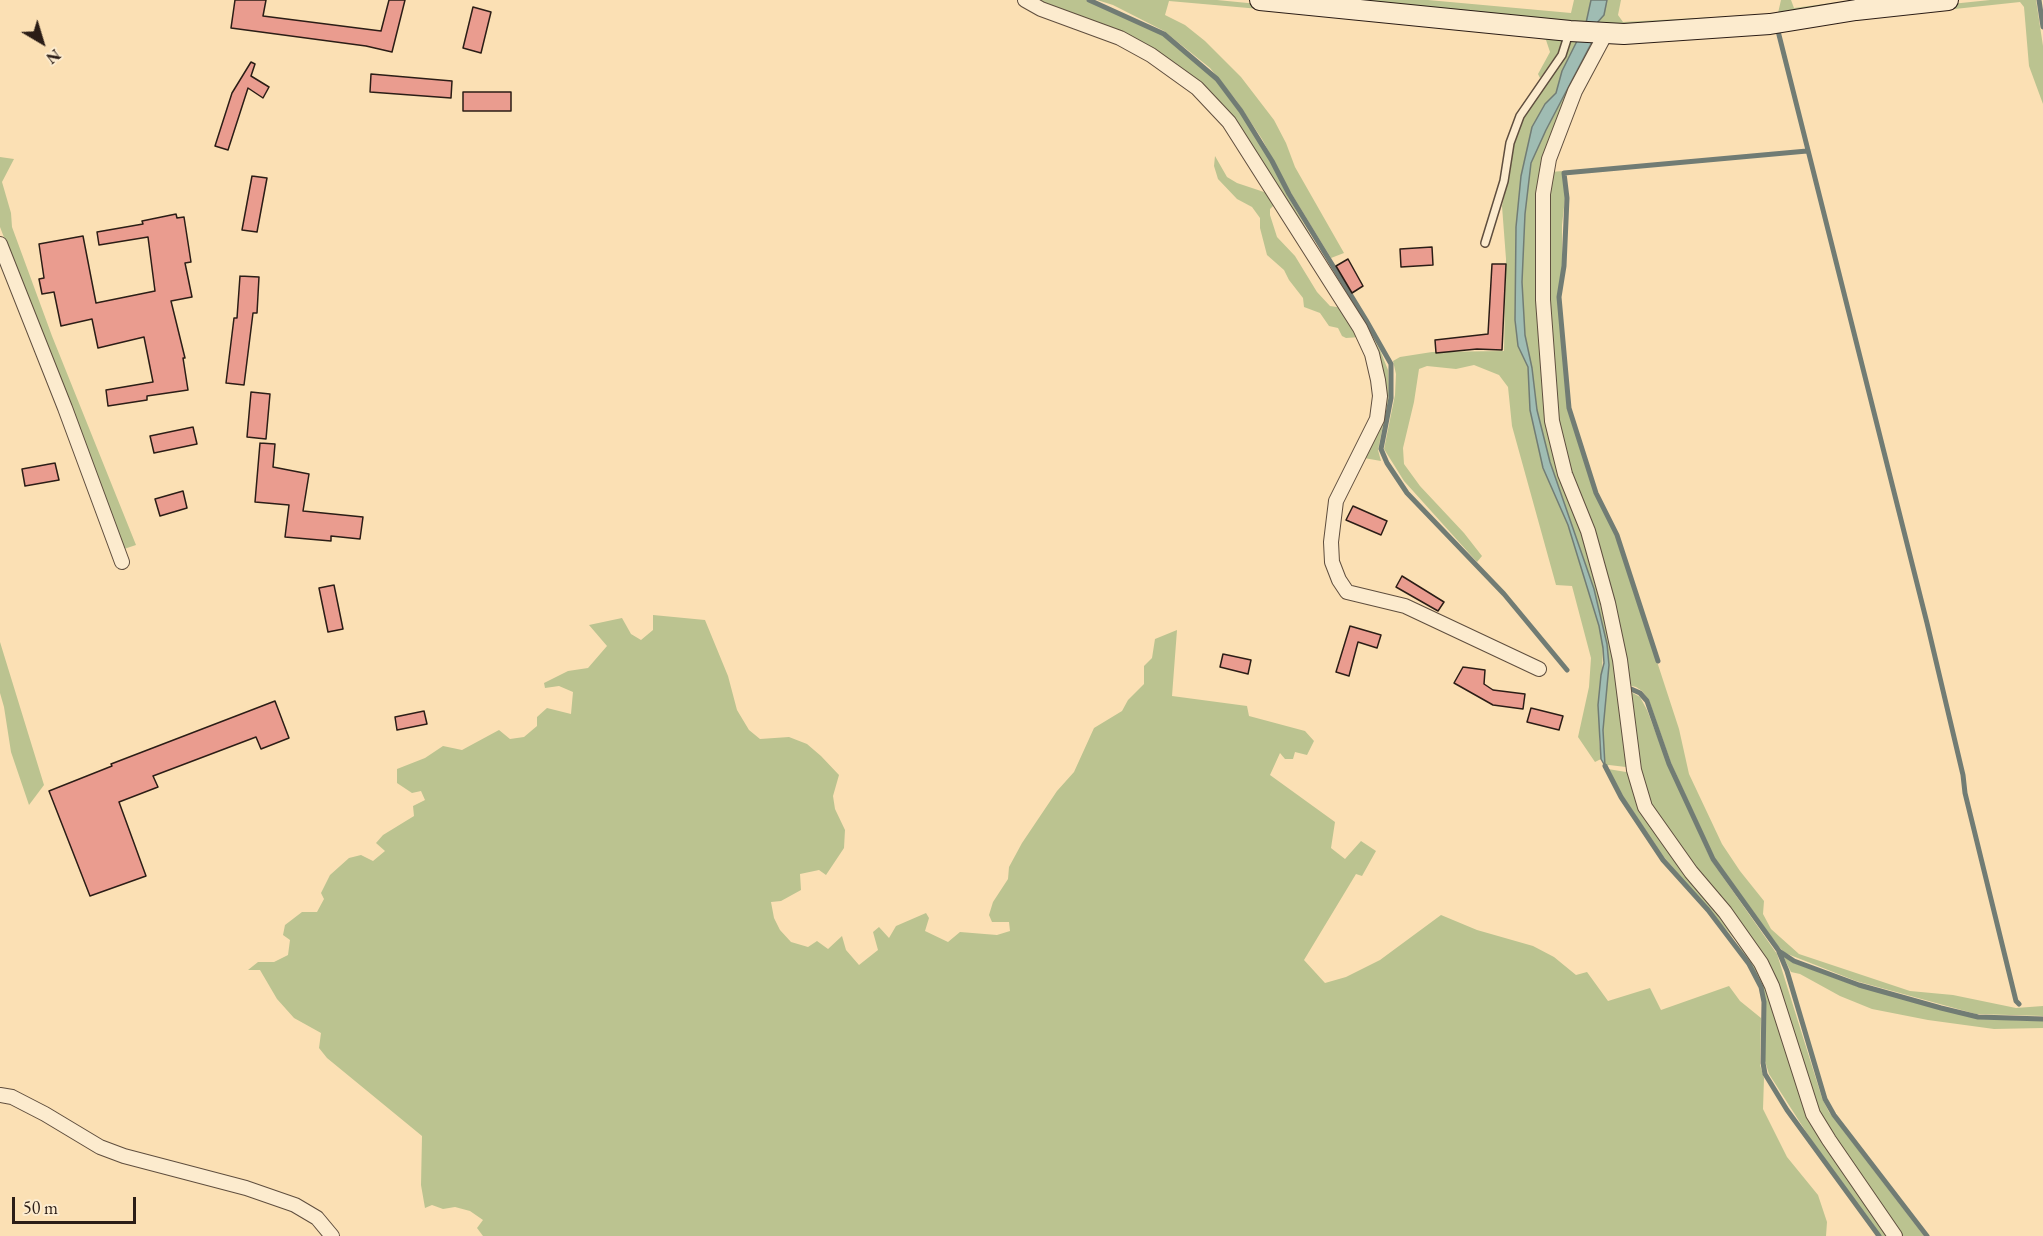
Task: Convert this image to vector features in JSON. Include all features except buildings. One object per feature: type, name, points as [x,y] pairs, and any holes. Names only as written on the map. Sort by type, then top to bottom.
[{"type":"street","points":[[1026,0],[1041,9],[1120,38],[1151,55],[1197,88],[1230,122],[1360,328],[1372,354],[1380,396],[1377,419],[1336,501],[1331,542],[1332,562],[1347,592],[1405,606],[1539,669]]},
{"type":"street","points":[[1260,0],[1606,33],[1669,32],[1770,24],[1856,10],[1948,0]]},
{"type":"street","points":[[1606,33],[1575,91],[1549,159],[1543,195],[1543,300],[1552,421],[1565,474],[1588,531],[1608,603],[1620,660],[1634,770],[1645,807],[1691,872],[1725,912],[1761,963],[1772,986],[1813,1114],[1895,1236]]},
{"type":"street","points":[[0,244],[65,408],[122,562]]},
{"type":"street","points":[[0,1095],[12,1097],[100,1147],[124,1156],[246,1188],[295,1205],[317,1218],[332,1236]]},
{"type":"lane","points":[[1485,243],[1504,182],[1510,143],[1520,116],[1562,55],[1570,31]]},
{"type":"green space","points":[[1031,0],[1086,0],[1163,35],[1193,60],[1216,81],[1240,111],[1326,262],[1197,84]]},
{"type":"green space","points":[[1097,0],[1217,0],[1534,31],[1562,38],[1563,42],[1560,52],[1540,78],[1538,74],[1550,52],[1546,40],[1535,37],[1169,1],[1165,15],[1185,25],[1205,41],[1241,77],[1274,120],[1295,167],[1344,253],[1331,258],[1288,188],[1262,139],[1236,100],[1210,68],[1164,31],[1113,5]]},
{"type":"green space","points":[[1312,0],[1428,0],[1571,13],[1574,0],[1591,0],[1586,23]]},
{"type":"green space","points":[[1607,0],[1621,0],[1618,15],[1623,22],[1771,14],[1778,13],[1781,0],[1791,0],[1794,8],[1854,0],[1900,0],[1777,16],[1642,27],[1596,24],[1604,15]]},
{"type":"green space","points":[[1990,0],[2036,0],[2043,46],[2043,104],[2029,66],[2024,7],[2020,2],[1824,23],[1855,14]]},
{"type":"green space","points":[[1596,37],[1549,150],[1542,354],[1576,514],[1611,635],[1629,765],[1626,767],[1605,766],[1603,730],[1609,665],[1607,644],[1594,589],[1550,462],[1537,410],[1525,335],[1522,282],[1525,214],[1531,163],[1593,41],[1562,71],[1556,93],[1545,104],[1532,127],[1521,176],[1516,227],[1515,320],[1518,346],[1528,367],[1530,410],[1543,468],[1568,525],[1599,626],[1603,648],[1599,738],[1601,759],[1595,762],[1578,737],[1589,687],[1591,658],[1572,586],[1556,585],[1512,426],[1508,387],[1499,375],[1474,365],[1456,369],[1427,366],[1419,369],[1403,448],[1404,464],[1420,486],[1482,556],[1477,562],[1404,481],[1384,449],[1395,395],[1396,374],[1393,361],[1400,357],[1432,352],[1504,351],[1506,259],[1502,206],[1514,141],[1520,122],[1570,38]]},
{"type":"green space","points":[[1215,156],[1227,177],[1237,183],[1273,195],[1277,202],[1270,209],[1270,215],[1277,237],[1295,256],[1317,292],[1330,306],[1343,308],[1360,337],[1342,336],[1338,328],[1329,326],[1320,313],[1304,307],[1303,298],[1284,270],[1267,255],[1260,228],[1260,218],[1252,207],[1237,199],[1218,179],[1214,166]]},
{"type":"green space","points":[[0,157],[14,159],[2,182],[11,213],[12,227],[52,336],[136,545],[124,549],[0,227]]},
{"type":"green space","points":[[1563,171],[1565,198],[1558,299],[1568,411],[1595,493],[1617,539],[1679,729],[1689,774],[1722,844],[1764,901],[1763,914],[1771,929],[1799,954],[1910,991],[1953,995],[2016,1008],[2043,1006],[2043,1016],[1976,1014],[1856,981],[1785,953],[1714,857],[1671,763],[1649,700],[1642,691],[1628,685],[1629,691],[1640,697],[1647,710],[1670,770],[1711,860],[1777,954],[1822,1098],[1829,1112],[1924,1236],[1900,1236],[1817,1113],[1770,976],[1653,812],[1643,789],[1625,689],[1559,435],[1545,263],[1550,172]]},
{"type":"green space","points":[[1365,324],[1388,370],[1389,396],[1378,450],[1381,461],[1364,458],[1381,383]]},
{"type":"green space","points":[[653,615],[705,620],[728,676],[737,710],[749,730],[760,739],[789,737],[807,744],[839,775],[833,796],[835,809],[845,830],[844,848],[826,875],[819,870],[800,874],[801,890],[781,901],[771,902],[774,918],[780,930],[791,942],[808,947],[817,941],[828,949],[842,936],[846,950],[859,965],[878,950],[873,932],[879,927],[889,938],[896,926],[926,913],[929,918],[925,931],[948,942],[960,932],[997,935],[1010,931],[1009,922],[992,922],[989,915],[993,902],[1008,879],[1009,867],[1022,843],[1057,791],[1074,772],[1094,728],[1122,711],[1128,700],[1144,684],[1144,666],[1152,658],[1155,639],[1177,630],[1172,696],[1247,706],[1249,716],[1305,731],[1314,741],[1307,755],[1295,752],[1293,759],[1285,759],[1280,753],[1270,775],[1335,822],[1331,848],[1345,859],[1361,841],[1376,851],[1362,876],[1356,874],[1304,960],[1325,983],[1346,977],[1380,960],[1441,915],[1477,930],[1533,946],[1554,957],[1576,975],[1587,972],[1608,1001],[1650,988],[1661,1010],[1729,986],[1740,1001],[1761,1018],[1760,1065],[1764,1078],[1763,1109],[1787,1157],[1818,1195],[1827,1222],[1826,1236],[483,1236],[477,1228],[483,1220],[470,1211],[455,1207],[443,1209],[432,1205],[425,1208],[421,1185],[422,1136],[327,1058],[319,1048],[321,1033],[294,1018],[277,999],[260,970],[248,970],[258,962],[274,962],[288,955],[290,940],[283,935],[285,925],[302,912],[317,912],[324,899],[321,893],[330,875],[349,858],[361,855],[373,861],[385,851],[376,843],[383,835],[414,816],[413,806],[425,800],[421,791],[412,793],[397,783],[397,769],[425,758],[443,746],[462,750],[499,730],[510,739],[524,737],[537,726],[537,717],[547,708],[571,714],[573,692],[559,686],[545,688],[544,683],[568,671],[588,668],[607,646],[589,625],[622,618],[631,634],[641,640],[653,630]]},
{"type":"green space","points":[[0,642],[44,785],[29,805],[11,752],[0,693]]},
{"type":"green space","points":[[1608,769],[1632,773],[1643,808],[1759,965],[1801,1089],[1892,1236],[1881,1236],[1810,1138],[1769,1074],[1764,1058],[1766,1005],[1763,987],[1758,977],[1736,941],[1664,857],[1623,796]]},
{"type":"green space","points":[[1783,956],[1794,963],[1859,987],[1978,1019],[2043,1021],[2043,1028],[1994,1029],[1872,1009],[1840,996],[1800,974],[1791,972]]},
{"type":"water","points":[[1591,0],[1607,0],[1604,15],[1596,24],[1586,23]]},
{"type":"water","points":[[1579,37],[1593,40],[1531,163],[1525,214],[1522,282],[1525,335],[1537,410],[1550,462],[1594,589],[1607,644],[1609,665],[1603,730],[1605,766],[1601,759],[1598,705],[1604,663],[1599,626],[1568,525],[1543,468],[1530,410],[1528,367],[1518,346],[1515,320],[1516,227],[1521,176],[1532,127],[1545,104],[1556,93],[1562,71]]},
{"type":"waterway","points":[[1089,0],[1164,34],[1217,79],[1241,111],[1391,364],[1391,398],[1381,449],[1387,463],[1407,493],[1504,594],[1567,670]]},
{"type":"waterway","points":[[2039,0],[2043,27]]},
{"type":"waterway","points":[[1777,27],[1927,623],[1963,775],[1965,793],[2016,1001],[2019,1004]]},
{"type":"waterway","points":[[1658,661],[1617,535],[1596,493],[1569,408],[1559,297],[1564,266],[1567,198],[1564,173],[1807,151]]},
{"type":"waterway","points":[[1631,689],[1640,693],[1647,701],[1669,764],[1713,859],[1779,951],[1794,961],[1859,985],[1941,1008],[1978,1017],[2043,1019]]},
{"type":"waterway","points":[[1605,766],[1621,797],[1663,860],[1708,910],[1749,964],[1761,987],[1764,1002],[1763,1063],[1765,1074],[1787,1110],[1879,1236]]},
{"type":"waterway","points":[[1779,952],[1787,971],[1825,1099],[1834,1115],[1927,1236]]}]
